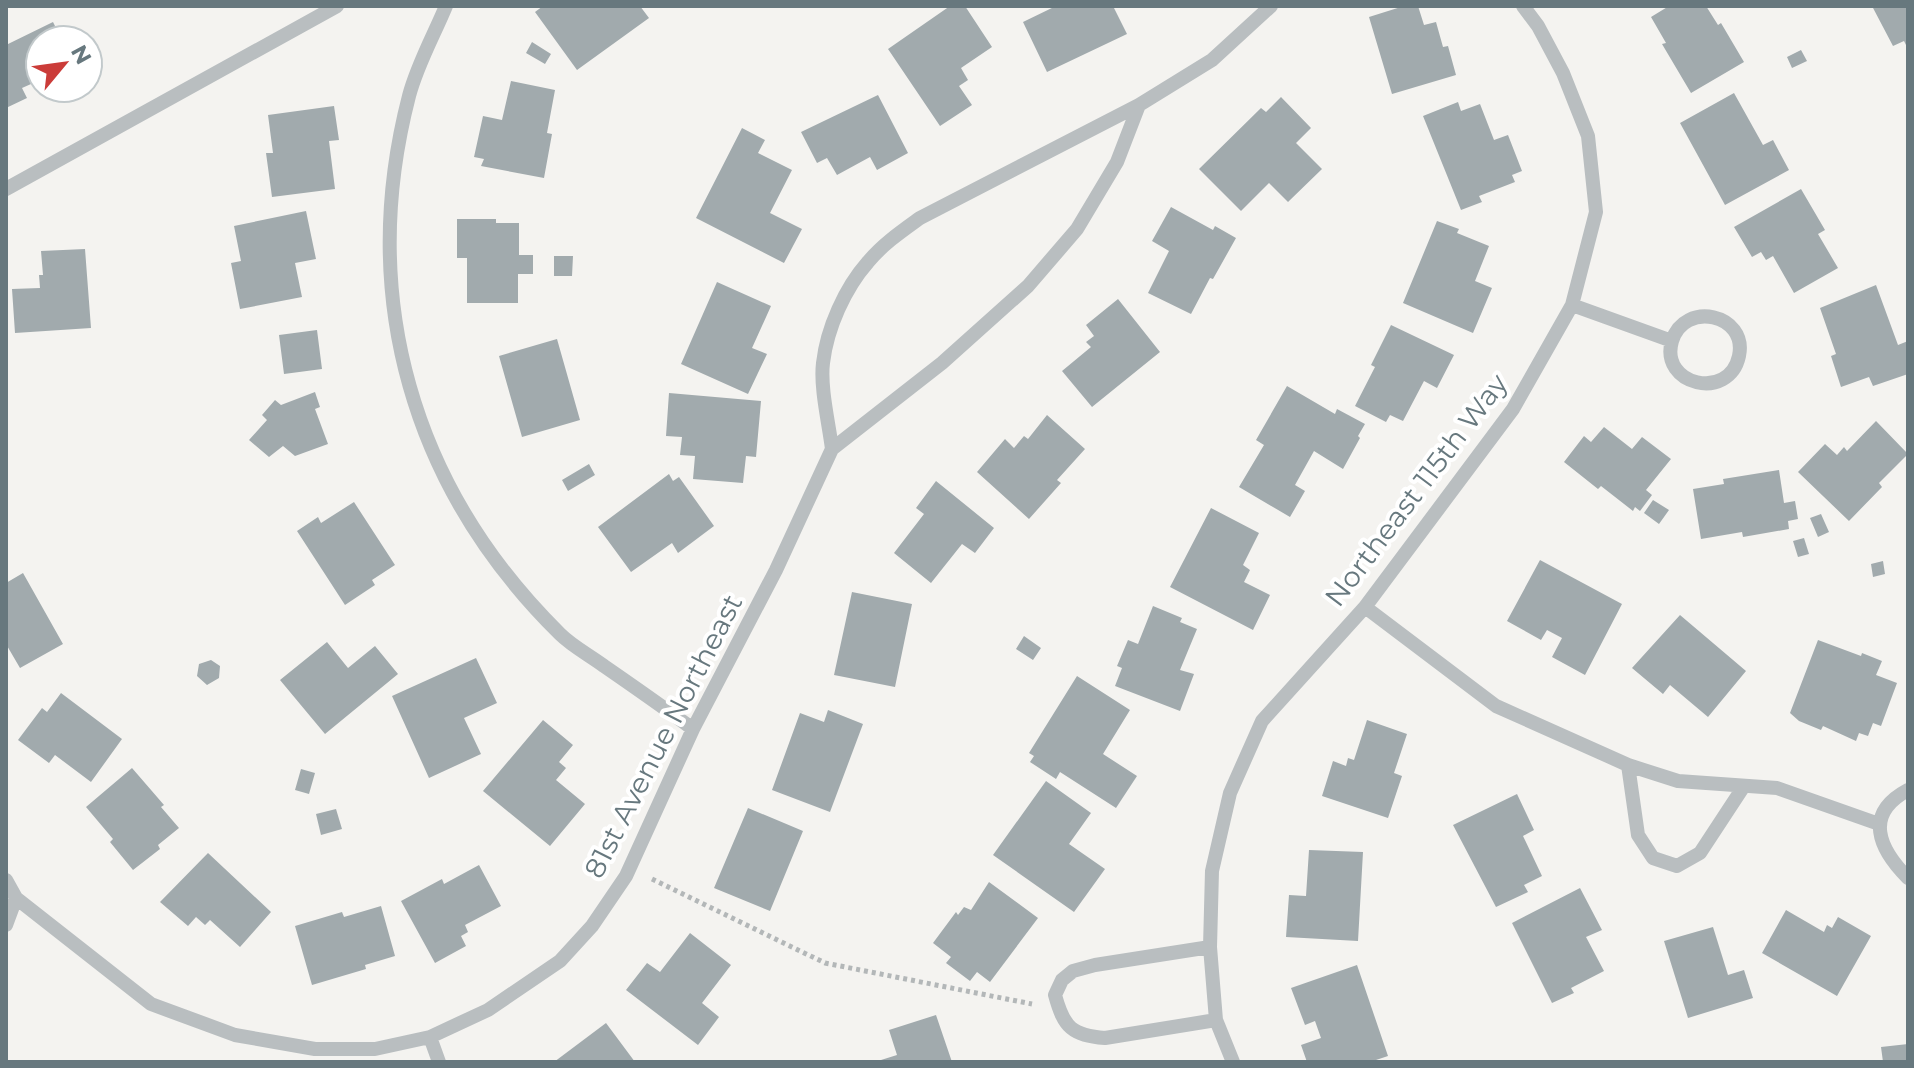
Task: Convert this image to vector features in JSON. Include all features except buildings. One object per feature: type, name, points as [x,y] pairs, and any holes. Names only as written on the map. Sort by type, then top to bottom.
[{"type":"street","points":[[6,189],[337,6]]},
{"type":"street","points":[[446,6],[410,92],[395,161],[388,225],[392,298],[405,375],[428,445],[465,515],[511,582],[562,636],[693,729]]},
{"type":"street","points":[[832,449],[822,366],[829,334],[846,296],[867,262],[920,218],[1139,105],[1212,60],[1271,6]]},
{"type":"street","name":"Northeast 115th Way","points":[[1233,1062],[1216,1020],[1210,947],[1212,871],[1230,793],[1262,721],[1365,607],[1513,409],[1572,305],[1596,212],[1588,136],[1563,73],[1538,26],[1523,6]]},
{"type":"street","name":"81st Avenue Northeast","points":[[16,898],[151,1004],[235,1035],[315,1049],[375,1049],[430,1037],[488,1010],[560,961],[592,926],[626,876],[693,729],[776,570],[832,449],[942,363],[1028,286],[1077,229],[1117,162],[1139,105]]},
{"type":"street","points":[[1572,305],[1672,341]]},
{"type":"street","points":[[1707,315],[1731,327],[1738,339],[1740,352],[1728,376],[1717,383],[1703,385],[1679,373],[1672,361],[1672,341],[1682,324],[1693,317],[1707,315]]},
{"type":"street","points":[[1365,607],[1496,706],[1628,765],[1678,781],[1777,788],[1879,824]]},
{"type":"street","points":[[1628,765],[1638,835],[1653,858],[1677,866],[1700,853],[1744,786]]},
{"type":"street","points":[[1908,790],[1896,797],[1879,824],[1883,845],[1908,878]]},
{"type":"street","points":[[6,880],[16,898],[6,925]]},
{"type":"street","points":[[1210,947],[1073,971],[1062,980],[1055,995],[1068,1027],[1091,1037],[1105,1038],[1216,1020]]},
{"type":"street","points":[[430,1037],[439,1062]]},
{"type":"path","points":[[652,879],[825,963],[1032,1004]]}]
